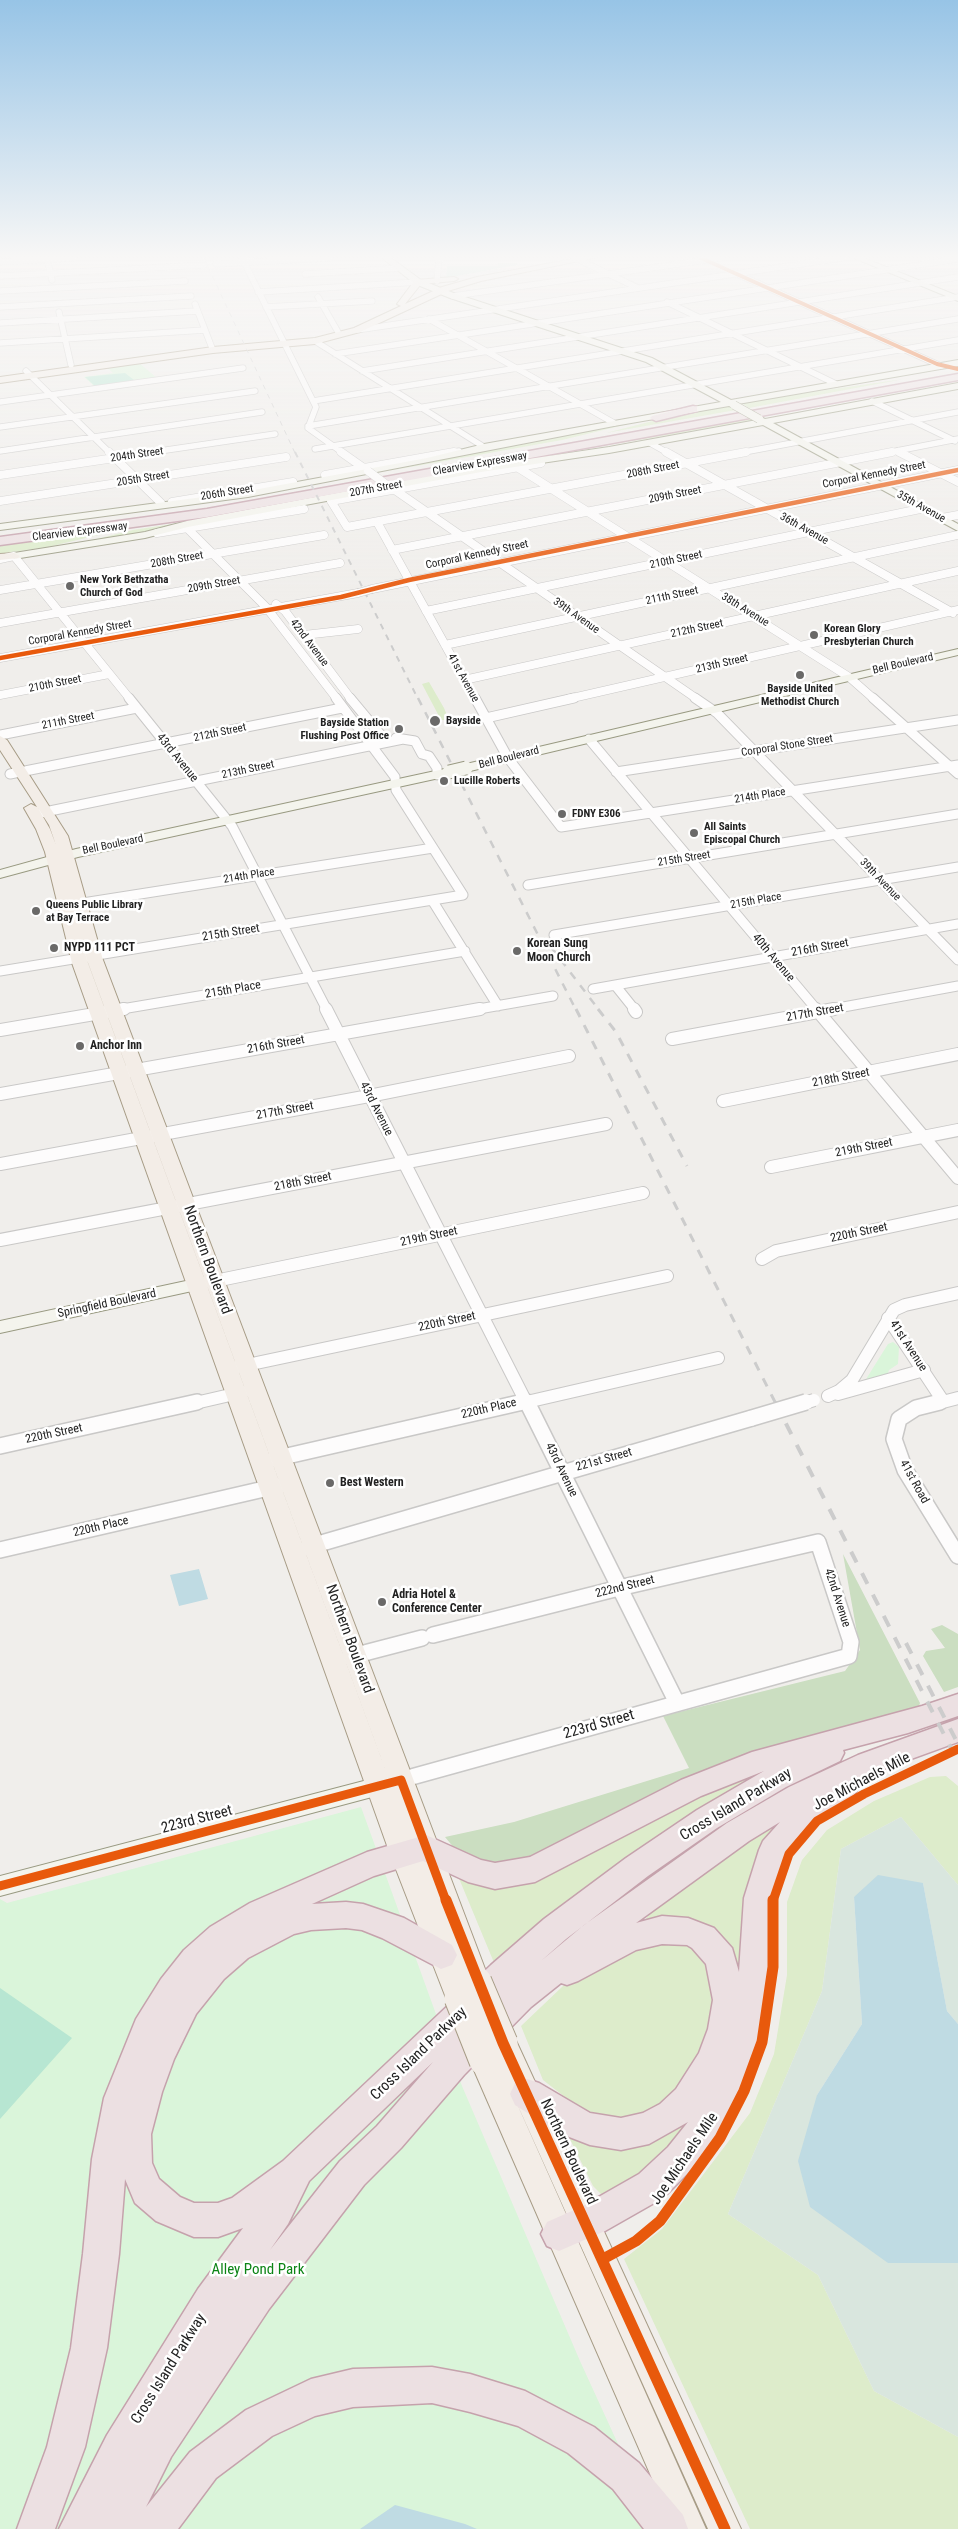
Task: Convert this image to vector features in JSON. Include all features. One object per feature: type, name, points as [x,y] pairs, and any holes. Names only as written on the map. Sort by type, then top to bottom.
[{"type":"highway","points":[[760,397],[920,376]]},
{"type":"highway","name":"Clearview Expressway","points":[[0,536],[163,515],[931,376]]},
{"type":"highway","points":[[777,419],[958,378]]},
{"type":"highway","name":"Clearview Expressway","points":[[0,542],[136,524],[278,501],[958,378]]},
{"type":"highway","points":[[406,472],[612,430],[693,409]]},
{"type":"highway","points":[[426,474],[690,435]]},
{"type":"highway","points":[[0,527],[145,513],[307,490]]},
{"type":"highway","points":[[43,551],[129,529],[278,501]]},
{"type":"highway","name":"Cross Island Parkway","points":[[78,2529],[120,2448],[211,2302],[276,2212],[298,2169],[502,1975],[637,1867],[707,1819],[776,1778],[850,1743],[958,1705]]},
{"type":"highway","points":[[36,2529],[66,2447],[88,2348],[101,2254],[110,2159],[121,2098],[147,2029],[172,1989],[195,1960],[221,1937],[261,1912],[367,1865],[415,1851],[479,1873],[495,1876],[535,1869],[708,1781],[762,1760],[922,1717]]},
{"type":"highway","name":"Cross Island Parkway","points":[[115,2529],[158,2444],[256,2296],[352,2173],[389,2137],[452,2064],[520,1997],[595,1935],[738,1832],[800,1796],[868,1763],[958,1730]]},
{"type":"highway","points":[[573,2228],[651,2186],[680,2158],[701,2133],[728,2090],[743,2052],[753,2017],[759,1898],[774,1850],[784,1836],[807,1812],[844,1786],[958,1736]]},
{"type":"highway","points":[[298,2169],[243,2211],[218,2220],[194,2220],[168,2209],[147,2191],[135,2163],[134,2134],[145,2092],[159,2055],[185,2004],[213,1969],[237,1948],[261,1934],[288,1922],[311,1917],[346,1915],[363,1917],[392,1928],[441,1955]]},
{"type":"highway","points":[[520,1997],[629,1938],[662,1930],[688,1932],[703,1938],[713,1947],[721,1958],[729,2000],[724,2030],[713,2060],[701,2080],[688,2100],[672,2115],[649,2128],[621,2134],[590,2129],[571,2122],[527,2094]]},
{"type":"highway","points":[[154,2529],[203,2465],[259,2423],[311,2398],[353,2388],[432,2385],[470,2393],[525,2410],[581,2440],[626,2476],[669,2529]]},
{"type":"main road","points":[[0,380],[19,376]]},
{"type":"main road","points":[[0,558],[14,556]]},
{"type":"main road","name":"Northern Boulevard","points":[[1,741],[15,773],[41,813],[56,825],[60,858],[86,957],[468,1990],[573,2228],[726,2529]]},
{"type":"main road","name":"Northern Boulevard","points":[[0,758],[15,773]]},
{"type":"main road","name":"Northern Boulevard","points":[[41,813],[43,829],[60,858]]},
{"type":"main road","name":"Northern Boulevard","points":[[415,1851],[441,1955],[468,1990]]},
{"type":"main road","name":"Northern Boulevard","points":[[494,2052],[527,2094],[573,2228],[690,2529]]},
{"type":"street","points":[[35,376],[50,395],[161,504]]},
{"type":"street","points":[[37,376],[60,394],[171,502]]},
{"type":"street","points":[[0,402],[187,376]]},
{"type":"street","points":[[300,376],[316,408],[308,426]]},
{"type":"street","points":[[371,376],[484,447]]},
{"type":"street","points":[[313,401],[466,376]]},
{"type":"street","points":[[530,376],[614,423]]},
{"type":"street","points":[[308,426],[605,376]]},
{"type":"street","name":"35th Avenue","points":[[680,376],[841,462],[958,528]]},
{"type":"street","points":[[316,450],[741,376]]},
{"type":"street","points":[[820,376],[836,384]]},
{"type":"street","name":"Clearview Expressway","points":[[0,527],[248,494],[418,463],[484,447],[883,376]]},
{"type":"street","name":"207th Street","points":[[145,535],[187,524],[471,471],[650,443],[762,420],[777,419],[958,386]]},
{"type":"street","points":[[0,427],[255,391]]},
{"type":"street","points":[[872,401],[956,441]]},
{"type":"street","points":[[0,451],[262,412]]},
{"type":"street","name":"208th Street","points":[[393,489],[331,501],[347,527],[958,412]]},
{"type":"street","name":"39th Avenue","points":[[308,426],[308,428],[393,489],[712,709],[755,750],[958,960]]},
{"type":"street","name":"204th Street","points":[[0,476],[275,434]]},
{"type":"street","name":"209th Street","points":[[392,550],[956,441]]},
{"type":"street","name":"36th Avenue","points":[[650,443],[902,584],[956,612]]},
{"type":"street","points":[[325,475],[484,447]]},
{"type":"street","points":[[393,489],[609,450]]},
{"type":"street","points":[[897,451],[958,482]]},
{"type":"street","name":"205th Street","points":[[0,501],[286,457]]},
{"type":"street","name":"38th Avenue","points":[[516,467],[849,676],[906,728],[954,766],[958,774]]},
{"type":"street","name":"Corporal Kennedy Street","points":[[0,658],[358,593],[409,580],[958,470]]},
{"type":"street","name":"206th Street","points":[[161,504],[293,482]]},
{"type":"street","name":"Clearview Expressway","points":[[84,516],[161,504]]},
{"type":"street","name":"210th Street","points":[[426,611],[925,508]]},
{"type":"street","name":"Clearview Expressway","points":[[43,551],[304,510]]},
{"type":"street","points":[[942,518],[958,515]]},
{"type":"street","name":"41st Avenue","points":[[376,522],[508,758],[561,827]]},
{"type":"street","name":"42nd Avenue","points":[[198,527],[281,608],[364,717],[380,734]]},
{"type":"street","name":"42nd Avenue","points":[[188,528],[269,610],[371,745],[395,778],[396,790],[463,895]]},
{"type":"street","name":"208th Street","points":[[0,590],[324,535]]},
{"type":"street","name":"211th Street","points":[[445,645],[958,535]]},
{"type":"street","points":[[14,556],[43,551]]},
{"type":"street","name":"43rd Avenue","points":[[14,556],[227,819],[482,1314],[677,1703]]},
{"type":"street","name":"209th Street","points":[[0,623],[340,564]]},
{"type":"street","name":"212th Street","points":[[464,680],[958,571]]},
{"type":"street","name":"213th Street","points":[[486,718],[956,612]]},
{"type":"street","points":[[304,636],[344,629],[358,630]]},
{"type":"street","name":"Bell Boulevard","points":[[0,874],[227,819],[450,772],[849,676],[958,652]]},
{"type":"street","name":"210th Street","points":[[0,695],[109,674]]},
{"type":"street","points":[[322,681],[336,678]]},
{"type":"street","name":"211th Street","points":[[1,741],[136,708]]},
{"type":"street","name":"212th Street","points":[[15,773],[342,708]]},
{"type":"street","name":"Corporal Stone Street","points":[[616,772],[958,720]]},
{"type":"street","points":[[371,745],[378,739],[380,734],[415,741],[422,754],[428,756],[437,768],[436,775]]},
{"type":"street","name":"213th Street","points":[[41,813],[403,739]]},
{"type":"street","name":"40th Avenue","points":[[589,739],[958,1178]]},
{"type":"street","name":"214th Place","points":[[561,827],[954,766]]},
{"type":"street","name":"215th Street","points":[[528,885],[958,814]]},
{"type":"street","name":"214th Place","points":[[72,904],[433,848]]},
{"type":"street","name":"215th Place","points":[[554,935],[958,866]]},
{"type":"street","name":"215th Street","points":[[0,971],[463,895]]},
{"type":"street","points":[[432,900],[498,1006]]},
{"type":"street","name":"216th Street","points":[[592,989],[958,924]]},
{"type":"street","name":"215th Place","points":[[0,1030],[465,951]]},
{"type":"street","points":[[615,985],[636,1012]]},
{"type":"street","name":"217th Street","points":[[672,1039],[958,986]]},
{"type":"street","name":"216th Street","points":[[0,1094],[553,996]]},
{"type":"street","name":"218th Street","points":[[723,1101],[958,1054]]},
{"type":"street","name":"217th Street","points":[[0,1164],[369,1096],[569,1056]]},
{"type":"street","name":"218th Street","points":[[0,1240],[606,1124]]},
{"type":"street","name":"219th Street","points":[[771,1167],[958,1130]]},
{"type":"street","name":"219th Street","points":[[206,1283],[643,1193]]},
{"type":"street","name":"220th Street","points":[[762,1259],[776,1251],[958,1212]]},
{"type":"street","name":"220th Street","points":[[237,1367],[667,1276]]},
{"type":"street","name":"Springfield Boulevard","points":[[0,1327],[206,1283]]},
{"type":"street","name":"41st Avenue","points":[[943,1401],[888,1318],[899,1306],[958,1293]]},
{"type":"street","name":"221st Street","points":[[828,1396],[839,1391],[852,1380],[888,1318]]},
{"type":"street","name":"220th Place","points":[[271,1459],[718,1358]]},
{"type":"street","name":"221st Street","points":[[304,1548],[814,1400],[852,1392],[924,1370]]},
{"type":"street","name":"220th Street","points":[[0,1446],[246,1392]]},
{"type":"street","points":[[943,1401],[958,1398]]},
{"type":"street","name":"41st Road","points":[[943,1401],[916,1408],[899,1419],[894,1438],[905,1470],[958,1556]]},
{"type":"street","name":"220th Place","points":[[0,1550],[280,1485]]},
{"type":"street","name":"42nd Avenue","points":[[818,1542],[851,1642],[849,1656]]},
{"type":"street","name":"222nd Street","points":[[344,1658],[619,1588],[818,1542]]},
{"type":"street","name":"223rd Street","points":[[0,1886],[390,1783],[849,1656]]},
{"type":"green space","points":[[129,376],[134,380],[95,386],[85,377]]},
{"type":"green space","points":[[155,376],[157,378],[95,387],[84,377]]},
{"type":"green space","points":[[904,379],[749,408],[740,402]]},
{"type":"green space","points":[[727,405],[736,410],[606,433],[668,417]]},
{"type":"green space","points":[[749,417],[756,421],[597,447],[734,421]]},
{"type":"green space","points":[[645,420],[562,440],[394,470],[543,437]]},
{"type":"green space","points":[[199,520],[136,534],[85,542],[133,530]]},
{"type":"green space","points":[[124,529],[52,546],[0,554],[0,545]]},
{"type":"green space","points":[[429,682],[449,720],[441,720],[422,684]]},
{"type":"green space","points":[[893,1342],[899,1347],[898,1364],[889,1370],[887,1376],[863,1384],[888,1344]]},
{"type":"green space","points":[[843,1554],[920,1703],[919,1706],[785,1744],[515,1867],[485,1868],[460,1855],[445,1837],[514,1822],[689,1768],[663,1716],[845,1671],[860,1650]]},
{"type":"green space","points":[[942,1625],[958,1634],[958,1687],[944,1692],[923,1656],[926,1651],[945,1648],[931,1629]]},
{"type":"green space","points":[[752,1771],[759,1773],[495,1965],[458,1876]]},
{"type":"green space","points":[[946,1776],[958,1786],[958,1885],[901,1817],[841,1849],[822,1991],[728,2214],[818,2275],[874,2391],[958,2437],[958,2529],[750,2529],[624,2259],[662,2229],[750,2113],[774,2054],[787,1975],[787,1902],[802,1860],[827,1830],[874,1801],[930,1777]]},
{"type":"green space","name":"Alley Pond Park","points":[[361,1807],[462,2086],[580,2361],[657,2529],[0,2529],[0,1899],[7,1903]]},
{"type":"green space","points":[[796,1811],[746,2002],[733,1962],[641,1926],[650,1913],[718,1862]]},
{"type":"green space","points":[[688,1940],[710,1954],[719,2024],[671,2109],[601,2125],[543,2080],[521,2026],[563,1986],[589,1967],[638,1941]]},
{"type":"green space","points":[[0,1988],[72,2038],[0,2119]]},
{"type":"green space","points":[[693,2112],[677,2151],[605,2198],[593,2186],[564,2127]]},
{"type":"shaded area","points":[[901,1817],[958,1885],[958,2024],[947,2011],[923,1883],[854,1897],[862,2024],[817,2095],[888,2263],[958,2263],[958,2437],[874,2391],[818,2275],[728,2214],[822,1991],[841,1849]]},
{"type":"water","points":[[199,1569],[208,1599],[179,1606],[170,1575]]},
{"type":"water","points":[[878,1875],[923,1883],[947,2011],[958,2024],[958,2263],[888,2263],[810,2207],[798,2161],[817,2095],[862,2024],[854,1897]]},
{"type":"water","points":[[395,2505],[465,2524],[477,2529],[360,2529]]},
{"type":"railway","points":[[259,376],[295,453]]},
{"type":"railway","points":[[295,452],[418,699]]},
{"type":"railway","points":[[418,698],[576,1010]]},
{"type":"railway","points":[[551,947],[599,1010]]},
{"type":"railway","points":[[576,1009],[776,1404]]},
{"type":"railway","points":[[598,1009],[616,1032],[687,1166]]},
{"type":"railway","points":[[775,1402],[958,1762]]},
{"type":"railway","points":[[906,1643],[958,1744]]},
{"type":"cycle path","points":[[0,658],[341,597],[409,580],[958,470]]},
{"type":"cycle path","name":"Joe Michaels Mile","points":[[603,2259],[636,2241],[660,2221],[720,2138],[744,2091],[762,2042],[773,1967],[773,1899],[789,1854],[817,1821],[864,1794],[958,1749]]},
{"type":"cycle path","points":[[0,1886],[401,1780],[477,1982],[503,2043],[725,2529]]},
{"type":"place","name":"New York Bethzatha Church of God","points":[[70,586]]},
{"type":"place","name":"Korean Glory Presbyterian Church","points":[[814,635]]},
{"type":"place","name":"Bayside United Methodist Church","points":[[800,675]]},
{"type":"place","name":"Bayside","points":[[435,721]]},
{"type":"place","name":"Bayside Station Flushing Post Office","points":[[399,729]]},
{"type":"place","name":"Lucille Roberts","points":[[444,781]]},
{"type":"place","name":"FDNY E306","points":[[562,814]]},
{"type":"place","name":"All Saints Episcopal Church","points":[[694,833]]},
{"type":"place","name":"Queens Public Library at Bay Terrace","points":[[36,911]]},
{"type":"place","name":"NYPD 111 PCT","points":[[54,948]]},
{"type":"place","name":"Korean Sung Moon Church","points":[[517,951]]},
{"type":"place","name":"Anchor Inn","points":[[80,1046]]},
{"type":"place","name":"Best Western","points":[[330,1483]]},
{"type":"place","name":"Adria Hotel & Conference Center","points":[[382,1602]]}]
